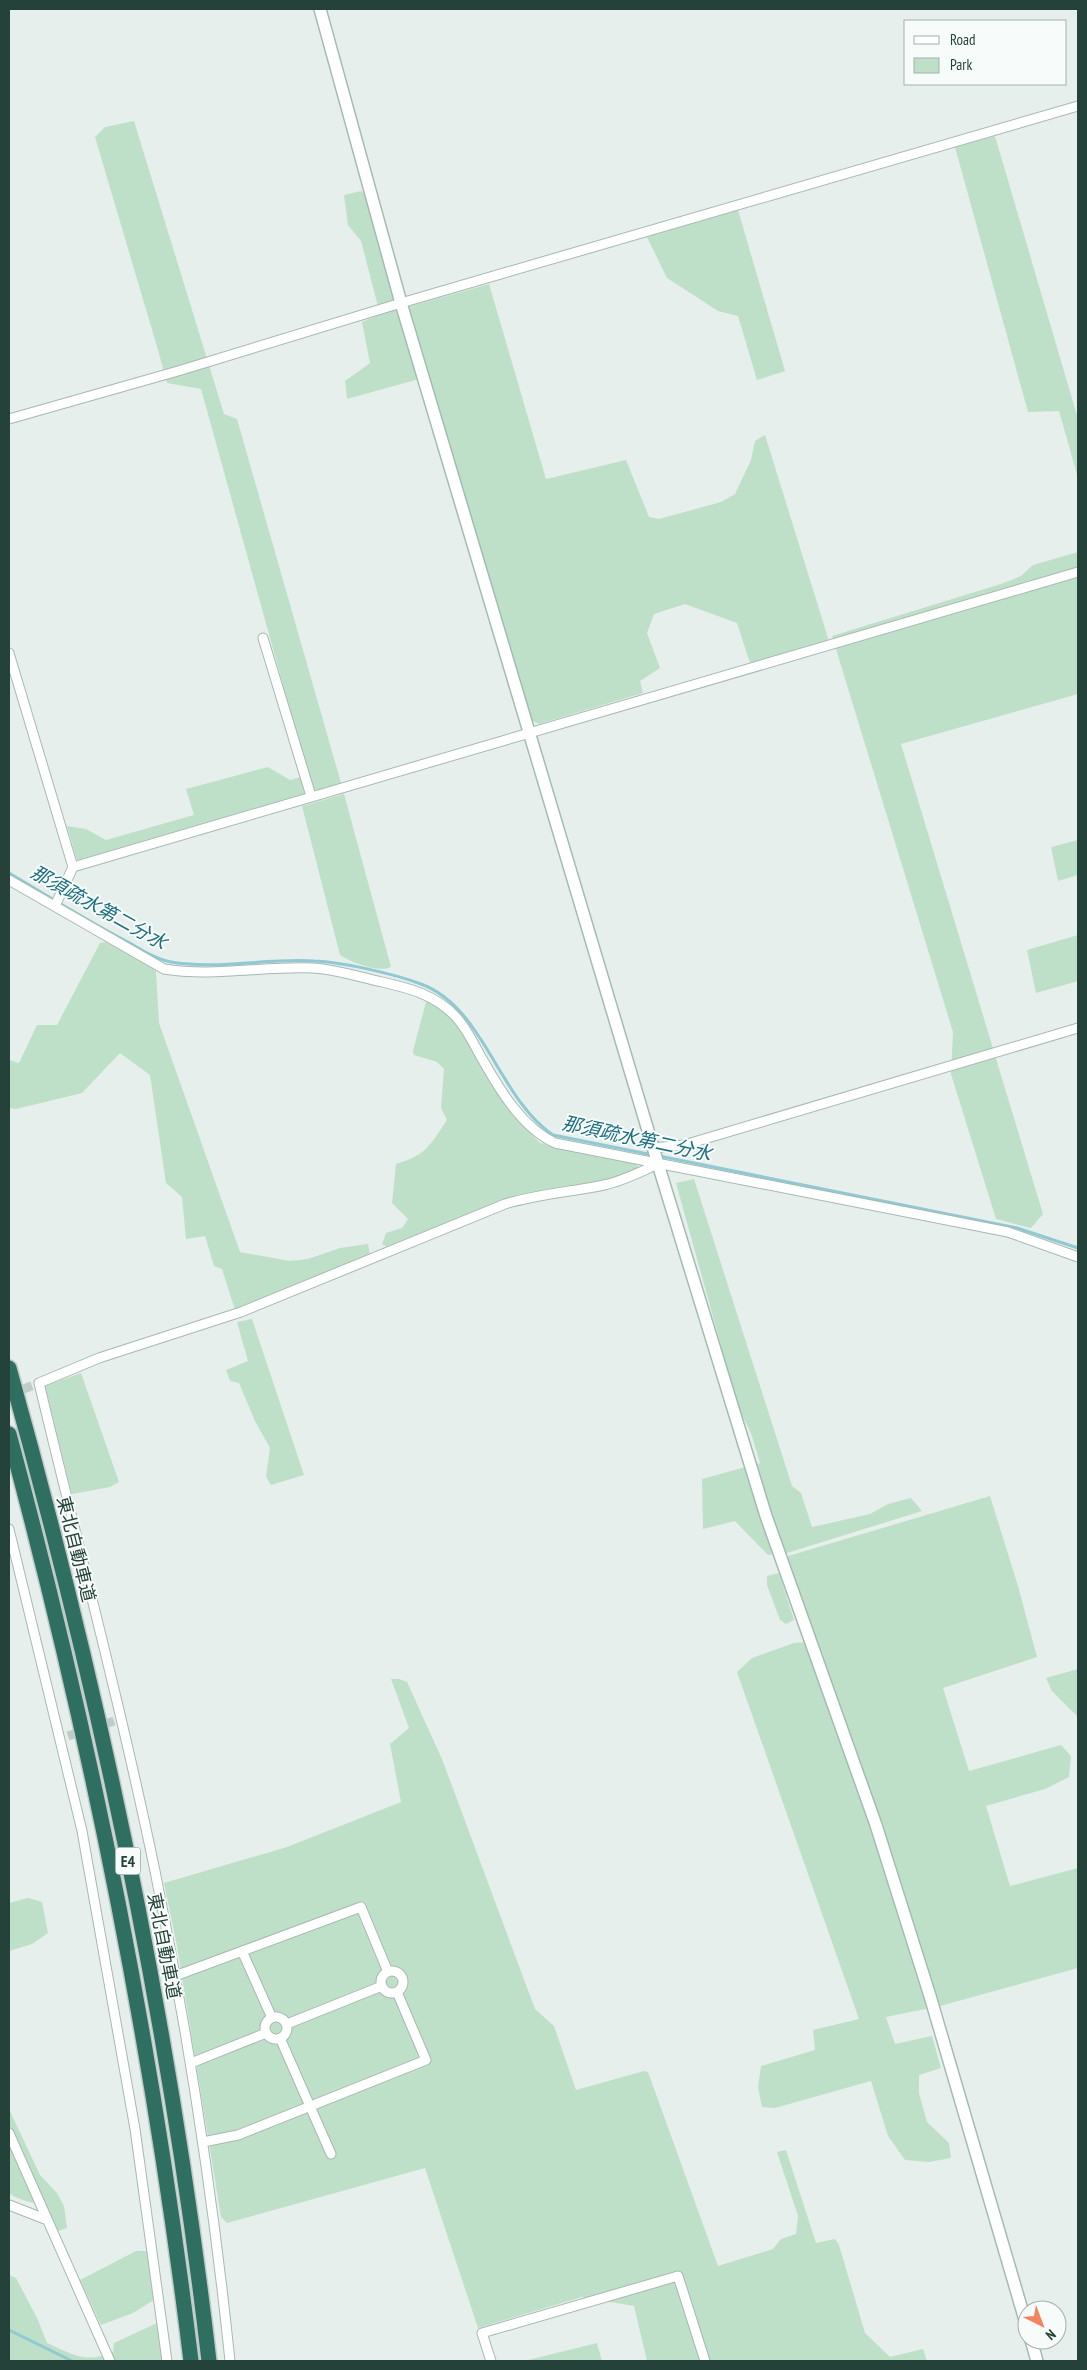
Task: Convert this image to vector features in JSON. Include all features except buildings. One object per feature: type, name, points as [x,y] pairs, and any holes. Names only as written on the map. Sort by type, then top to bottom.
[{"type":"highway","name":"東北自動車道","points":[[9,1368],[50,1518],[143,1932],[180,2147],[209,2361]]},
{"type":"highway","name":"東北自動車道","points":[[9,1434],[59,1631],[99,1806],[126,1938],[164,2151],[191,2361]]},
{"type":"street","points":[[320,9],[402,303],[653,1148],[766,1516],[888,1863],[930,1996],[1019,2300]]},
{"type":"street","points":[[9,419],[1078,106]]},
{"type":"street","points":[[73,867],[530,731],[1078,572]]},
{"type":"street","points":[[263,638],[311,796]]},
{"type":"street","points":[[9,652],[73,867],[55,906]]},
{"type":"street","points":[[9,880],[164,969],[191,972],[312,968],[389,984],[435,999],[456,1017],[527,1123],[543,1138],[555,1143],[1008,1232],[1078,1257]]},
{"type":"street","points":[[653,1148],[684,1145],[1078,1028]]},
{"type":"street","points":[[230,2361],[203,2142],[191,2063],[155,1870],[117,1720],[39,1383],[99,1358],[241,1312],[505,1204],[530,1196],[605,1185],[629,1178],[658,1164]]},
{"type":"street","points":[[9,1529],[64,1738],[82,1831],[122,2049],[168,2361]]},
{"type":"street","points":[[175,1976],[361,1907],[388,1972]]},
{"type":"street","points":[[242,1951],[272,2018]]},
{"type":"street","points":[[388,1972],[397,1972],[403,1979],[403,1985],[397,1992],[388,1992],[382,1986],[383,1976],[388,1972]]},
{"type":"street","points":[[287,2024],[382,1986]]},
{"type":"street","points":[[203,2142],[238,2135],[426,2060],[397,1992]]},
{"type":"street","points":[[280,2017],[287,2024],[287,2032],[280,2038],[271,2038],[266,2033],[266,2025],[272,2018],[280,2017]]},
{"type":"street","points":[[191,2063],[266,2033]]},
{"type":"street","points":[[280,2038],[331,2154]]},
{"type":"street","points":[[9,2133],[45,2219],[110,2361]]},
{"type":"street","points":[[9,2206],[45,2219]]},
{"type":"street","points":[[491,2361],[482,2333],[678,2276],[705,2361]]},
{"type":"green space","points":[[134,121],[224,414],[237,419],[341,783],[77,860],[67,826],[86,829],[106,840],[194,815],[186,789],[268,767],[290,780],[308,775],[201,389],[167,383],[95,137],[105,127]]},
{"type":"green space","points":[[995,136],[1078,419],[1078,478],[1059,411],[1028,412],[955,147]]},
{"type":"green space","points":[[361,191],[366,195],[419,379],[347,399],[345,381],[370,363],[362,322],[380,314],[361,241],[348,225],[344,195]]},
{"type":"green space","points":[[738,210],[785,371],[757,380],[738,316],[718,311],[667,278],[647,237]]},
{"type":"green space","points":[[489,284],[546,479],[626,460],[649,517],[659,519],[721,502],[735,494],[751,460],[755,441],[765,435],[829,641],[750,663],[737,623],[685,604],[654,614],[647,633],[660,668],[640,681],[643,693],[539,724],[531,720],[407,307]]},
{"type":"green space","points":[[1078,552],[1078,694],[901,744],[1043,1214],[1031,1228],[996,1219],[951,1074],[953,1032],[832,636],[1001,584],[1021,576],[1033,565]]},
{"type":"green space","points":[[344,794],[391,967],[385,969],[365,966],[340,955],[302,806]]},
{"type":"green space","points":[[1078,840],[1078,875],[1058,881],[1051,847]]},
{"type":"green space","points":[[1078,935],[1078,981],[1036,993],[1027,950]]},
{"type":"green space","points":[[106,942],[154,969],[156,972],[159,1023],[240,1252],[290,1261],[308,1259],[340,1248],[368,1244],[370,1255],[235,1310],[222,1269],[214,1266],[205,1236],[186,1239],[182,1197],[166,1183],[150,1075],[120,1053],[82,1093],[16,1109],[9,1108],[9,1060],[19,1063],[37,1025],[57,1025],[100,943]]},
{"type":"green space","points":[[427,998],[457,1022],[520,1122],[540,1143],[636,1164],[639,1168],[612,1179],[527,1195],[388,1248],[382,1244],[386,1233],[402,1228],[408,1219],[392,1203],[396,1164],[415,1157],[427,1148],[447,1120],[441,1108],[444,1069],[437,1062],[414,1055],[413,1051]]},
{"type":"green space","points":[[694,1179],[792,1486],[801,1493],[812,1527],[870,1514],[888,1504],[911,1498],[922,1511],[787,1553],[768,1555],[735,1521],[703,1529],[702,1479],[760,1463],[751,1433],[738,1407],[676,1183]]},
{"type":"green space","points":[[252,1319],[304,1475],[271,1485],[266,1477],[270,1448],[255,1421],[239,1383],[230,1381],[226,1370],[248,1361],[237,1322]]},
{"type":"green space","points":[[81,1373],[119,1482],[110,1487],[72,1494],[45,1386]]},
{"type":"green space","points":[[990,1496],[1018,1586],[1037,1657],[943,1688],[969,1771],[1061,1745],[1071,1756],[1069,1777],[1045,1789],[986,1806],[1010,1886],[1078,1868],[1078,1968],[940,2006],[886,2017],[895,2044],[932,2036],[941,2068],[919,2075],[919,2093],[927,2122],[949,2143],[951,2158],[929,2162],[905,2160],[888,2136],[871,2081],[775,2108],[762,2107],[758,2087],[761,2066],[815,2050],[813,2030],[859,2019],[737,1672],[752,1658],[794,1643],[811,1642],[785,1557]]},
{"type":"green space","points":[[779,1573],[794,1620],[786,1624],[780,1620],[767,1585],[767,1576]]},
{"type":"green space","points":[[1078,1669],[1078,1717],[1052,1691],[1046,1678]]},
{"type":"green space","points":[[391,1679],[407,1682],[442,1759],[535,2009],[554,2026],[576,2090],[644,2071],[648,2072],[718,2266],[773,2249],[781,2239],[796,2234],[798,2216],[777,2152],[786,2150],[816,2243],[835,2239],[839,2245],[865,2333],[890,2357],[923,2349],[927,2361],[647,2361],[634,2306],[582,2297],[478,2328],[425,2168],[227,2223],[221,2217],[177,1946],[164,1883],[287,1847],[401,1802],[390,1744],[409,1728]]},
{"type":"green space","points":[[28,1898],[42,1902],[48,1933],[32,1944],[9,1951],[9,1903]]},
{"type":"green space","points":[[9,2109],[40,2175],[57,2193],[64,2206],[67,2228],[58,2231],[52,2226],[43,2206],[9,2193]]},
{"type":"green space","points":[[136,2251],[147,2251],[151,2254],[157,2298],[133,2313],[101,2325],[80,2280]]},
{"type":"green space","points":[[9,2275],[16,2278],[38,2320],[47,2343],[79,2356],[103,2356],[113,2352],[114,2343],[157,2323],[167,2361],[9,2361]]},
{"type":"green space","points":[[597,2343],[602,2361],[524,2361]]},
{"type":"waterway","name":"那須疏水第二分水","points":[[9,873],[96,925],[165,961],[206,965],[278,961],[326,962],[368,969],[421,984],[443,996],[461,1013],[518,1099],[534,1119],[553,1135],[653,1155]]},
{"type":"waterway","name":"那須疏水第二分水","points":[[659,1156],[1017,1228],[1078,1248]]},
{"type":"waterway","points":[[9,2330],[72,2361]]},
{"type":"tunnel","points":[[11,1394],[39,1383]]},
{"type":"tunnel","points":[[68,1736],[114,1721]]}]
